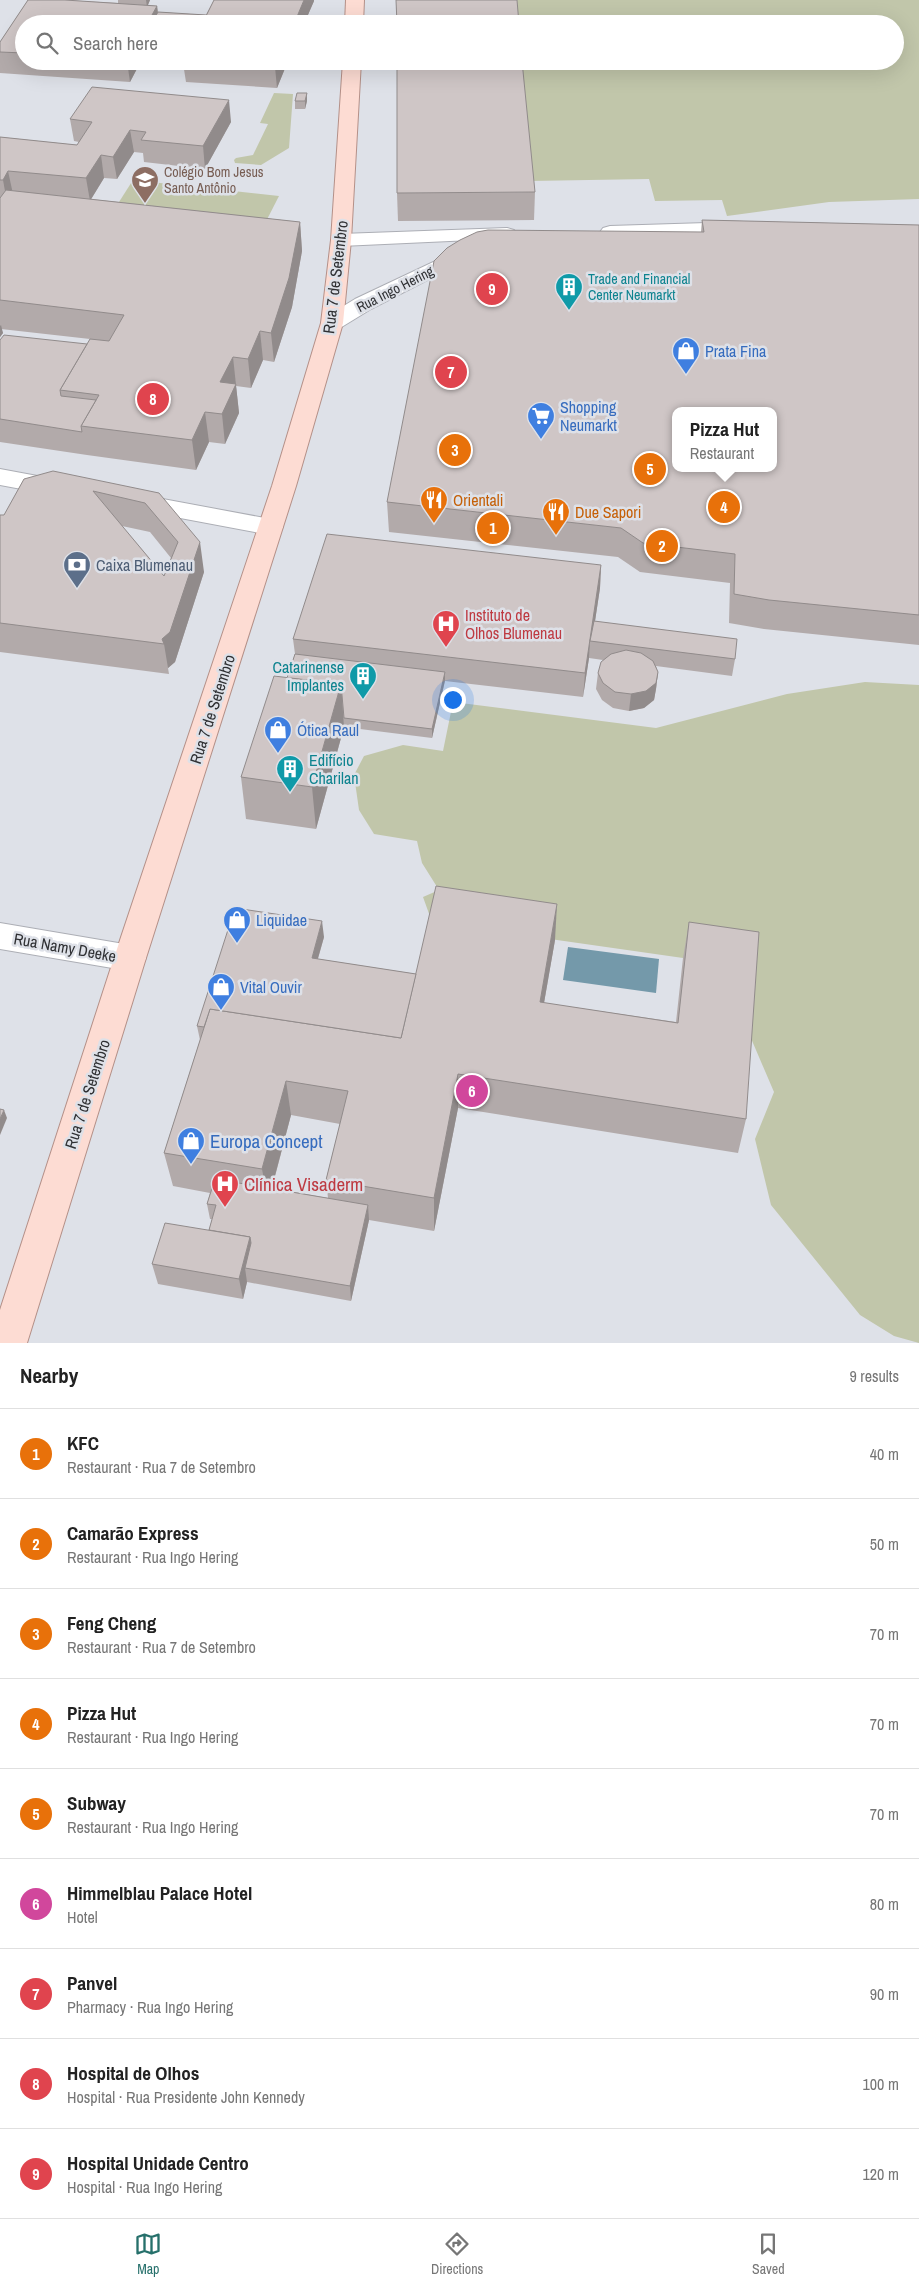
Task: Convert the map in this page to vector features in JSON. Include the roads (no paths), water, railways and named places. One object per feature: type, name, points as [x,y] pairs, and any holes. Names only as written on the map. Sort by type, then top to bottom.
[{"type":"main road","points":[[354,15],[355,0]]},
{"type":"main road","name":"Rua 7 de Setembro","points":[[8,1343],[310,402],[332,323],[341,240],[351,70]]},
{"type":"street","points":[[591,232],[756,228]]},
{"type":"street","name":"Rua Ingo Hering","points":[[332,323],[364,304],[472,249],[520,233],[341,240]]},
{"type":"street","points":[[0,477],[80,492]]},
{"type":"street","points":[[109,497],[270,527]]},
{"type":"street","name":"Rua Namy Deeke","points":[[0,936],[130,958]]},
{"type":"water","points":[[568,947],[659,959],[656,993],[563,980]]},
{"type":"place","name":"Colégio Bom Jesus Santo Antônio","points":[[145,204]]},
{"type":"place","name":"Hospital Unidade Centro","points":[[492,289]]},
{"type":"place","name":"Trade and Financial Center Neumarkt","points":[[569,311]]},
{"type":"place","name":"Panvel","points":[[451,372]]},
{"type":"place","name":"Prata Fina","points":[[686,375]]},
{"type":"place","name":"Hospital de Olhos","points":[[153,399]]},
{"type":"place","name":"Shopping Neumarkt","points":[[541,440]]},
{"type":"place","name":"Feng Cheng","points":[[455,450]]},
{"type":"place","name":"Subway","points":[[650,469]]},
{"type":"place","name":"Pizza Hut","points":[[724,507]]},
{"type":"place","name":"Orientali","points":[[434,524]]},
{"type":"place","name":"KFC","points":[[493,528]]},
{"type":"place","name":"Due Sapori","points":[[556,536]]},
{"type":"place","name":"Camarão Express","points":[[662,546]]},
{"type":"place","name":"Caixa Blumenau","points":[[77,589]]},
{"type":"place","name":"Instituto de Olhos Blumenau","points":[[446,648]]},
{"type":"place","name":"Catarinense Implantes","points":[[363,700]]},
{"type":"place","name":"Ótica Raul","points":[[278,754]]},
{"type":"place","name":"Edifício Charilan","points":[[290,793]]},
{"type":"place","name":"Liquidae","points":[[237,944]]},
{"type":"place","name":"Vital Ouvir","points":[[221,1011]]},
{"type":"place","name":"Himmelblau Palace Hotel","points":[[472,1091]]},
{"type":"place","name":"Europa Concept","points":[[191,1165]]},
{"type":"place","name":"Clínica Visaderm","points":[[225,1208]]}]
